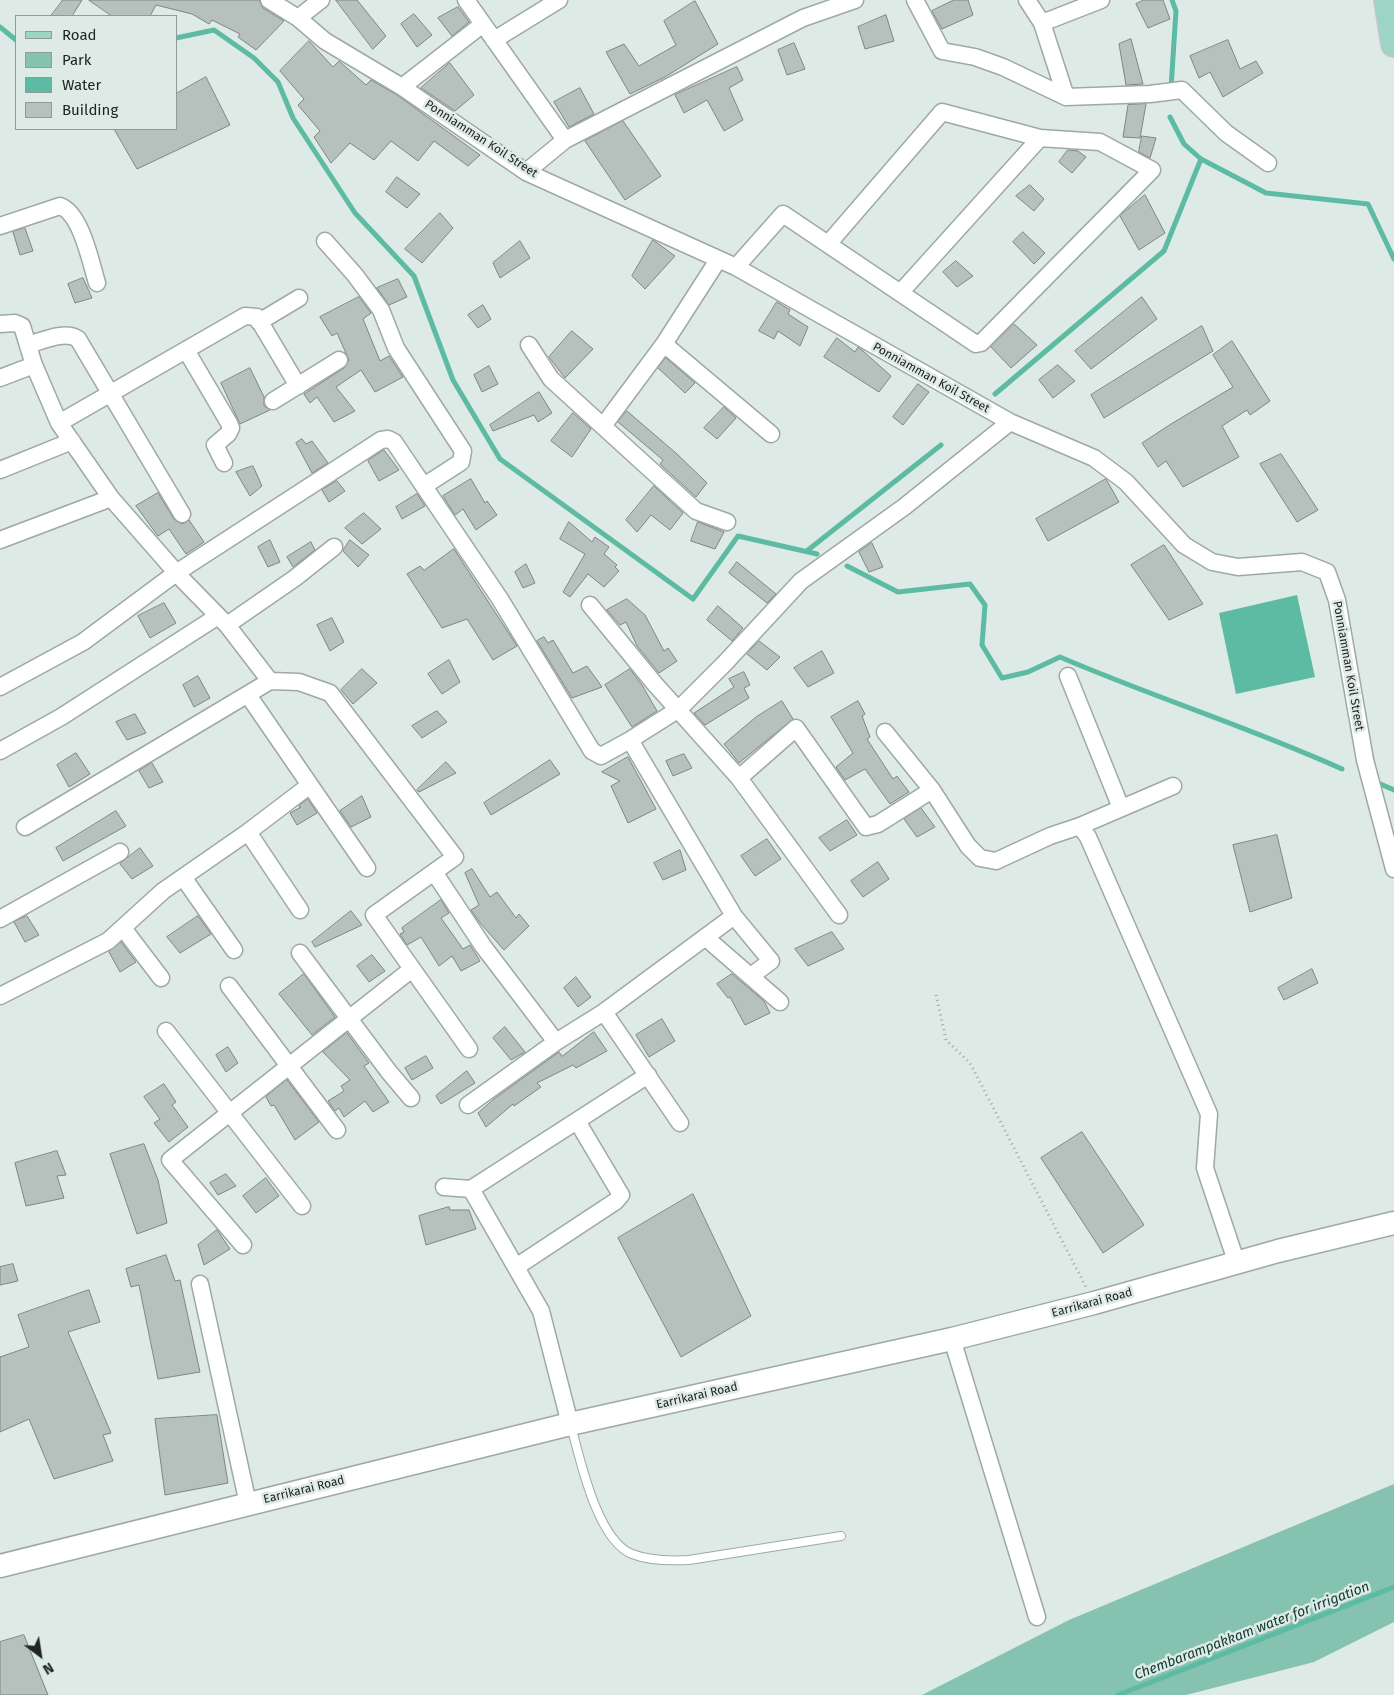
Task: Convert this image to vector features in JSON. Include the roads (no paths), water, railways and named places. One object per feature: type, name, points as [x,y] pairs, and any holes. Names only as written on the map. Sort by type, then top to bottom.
[{"type":"main road","points":[[1387,0],[1394,44]]},
{"type":"main road","name":"Earrikarai Road","points":[[0,1566],[570,1424],[952,1339],[1094,1303],[1278,1251],[1394,1223]]},
{"type":"street","name":"Ponniamman Koil Street","points":[[269,0],[298,18],[325,41],[402,87],[526,172],[736,268],[1010,422],[1094,458],[1126,482],[1184,545],[1212,562],[1238,566],[1302,562],[1327,572],[1337,600],[1365,760],[1394,869]]},
{"type":"street","points":[[298,18],[321,0]]},
{"type":"street","points":[[466,0],[564,140]]},
{"type":"street","points":[[494,40],[559,0]]},
{"type":"street","points":[[526,172],[564,140],[803,18],[855,0]]},
{"type":"street","points":[[916,0],[942,51],[975,57],[1003,67],[1066,97],[1150,94],[1182,90],[1226,134],[1268,163]]},
{"type":"street","points":[[1027,0],[1042,23],[1066,97]]},
{"type":"street","points":[[1042,23],[1101,0]]},
{"type":"street","points":[[402,87],[484,24]]},
{"type":"street","points":[[736,268],[783,214],[976,344],[981,344],[1152,170],[1100,142],[1040,138],[942,112],[828,244]]},
{"type":"street","points":[[900,293],[1040,138]]},
{"type":"street","points":[[0,226],[60,206],[68,210],[78,227],[97,283]]},
{"type":"street","points":[[325,241],[355,275],[381,310],[396,348],[463,450],[460,462],[424,486]]},
{"type":"street","points":[[603,426],[664,344],[718,260]]},
{"type":"street","points":[[260,322],[299,298]]},
{"type":"street","points":[[59,423],[245,316],[257,318],[298,386]]},
{"type":"street","points":[[0,324],[15,323],[22,326],[34,365],[59,423],[111,498],[176,573],[222,620],[270,681]]},
{"type":"street","points":[[28,345],[72,335],[83,346],[182,514]]},
{"type":"street","points":[[664,344],[771,434]]},
{"type":"street","points":[[529,346],[551,379],[696,511],[727,522]]},
{"type":"street","points":[[186,350],[231,428],[228,434],[215,445],[224,463]]},
{"type":"street","points":[[273,401],[339,360]]},
{"type":"street","points":[[0,378],[34,365]]},
{"type":"street","points":[[0,687],[83,642],[176,573],[381,440],[388,439],[394,442],[500,599],[592,751],[601,756],[679,709],[801,582],[904,507],[1010,422]]},
{"type":"street","points":[[0,470],[72,441]]},
{"type":"street","points":[[0,540],[111,498]]},
{"type":"street","points":[[0,751],[295,578],[334,548]]},
{"type":"street","points":[[590,605],[739,778],[840,915]]},
{"type":"street","points":[[1068,676],[1121,808]]},
{"type":"street","points":[[25,828],[270,681],[299,682],[330,693],[455,857],[374,915],[469,1049]]},
{"type":"street","points":[[248,695],[367,868]]},
{"type":"street","points":[[739,778],[796,728],[866,827],[878,824],[932,790]]},
{"type":"street","points":[[884,732],[932,790],[968,846],[980,858],[996,861],[1050,836],[1080,826],[1173,786]]},
{"type":"street","points":[[630,740],[734,916],[771,961],[752,976]]},
{"type":"street","points":[[0,996],[108,941],[163,891],[248,832],[310,785]]},
{"type":"street","points":[[1080,826],[1088,837],[1209,1114],[1205,1168],[1237,1264]]},
{"type":"street","points":[[248,832],[300,910]]},
{"type":"street","points":[[0,919],[120,852]]},
{"type":"street","points":[[434,872],[483,946],[556,1042]]},
{"type":"street","points":[[183,877],[234,950]]},
{"type":"street","points":[[468,1105],[556,1042],[604,1012],[734,916]]},
{"type":"street","points":[[123,928],[161,978]]},
{"type":"street","points":[[705,937],[780,1002]]},
{"type":"street","points":[[300,953],[350,1017],[389,1072],[411,1098]]},
{"type":"street","points":[[243,1245],[170,1160],[412,969]]},
{"type":"street","points":[[229,986],[337,1130]]},
{"type":"street","points":[[604,1012],[680,1122]]},
{"type":"street","points":[[166,1031],[302,1206]]},
{"type":"street","points":[[444,1186],[471,1189],[648,1075]]},
{"type":"street","points":[[516,1268],[616,1201],[622,1195],[577,1121]]},
{"type":"street","points":[[471,1189],[541,1311],[570,1424]]},
{"type":"street","points":[[200,1284],[248,1504]]},
{"type":"street","points":[[952,1339],[1037,1617]]},
{"type":"lane","points":[[570,1424],[594,1507],[616,1542],[631,1554],[663,1561],[689,1560],[841,1536]]},
{"type":"water","points":[[1297,595],[1315,677],[1236,694],[1219,613]]},
{"type":"waterway","points":[[1171,88],[1176,11],[1172,0]]},
{"type":"waterway","points":[[0,27],[15,39]]},
{"type":"waterway","points":[[178,38],[214,30],[254,58],[278,82],[293,118],[355,213],[414,276],[453,380],[500,459],[693,599],[738,536],[817,554]]},
{"type":"waterway","points":[[1170,117],[1184,144],[1201,159],[1266,193],[1368,204],[1394,259]]},
{"type":"waterway","points":[[995,394],[1164,251],[1201,159]]},
{"type":"waterway","points":[[808,550],[941,445]]},
{"type":"waterway","points":[[847,566],[898,592],[970,584],[985,605],[982,645],[1002,678],[1028,672],[1060,657],[1272,739],[1342,769]]},
{"type":"waterway","points":[[1378,783],[1394,790]]},
{"type":"waterway","name":"Chembarampakkam water for irrigation","points":[[1118,1695],[1394,1587]]}]
